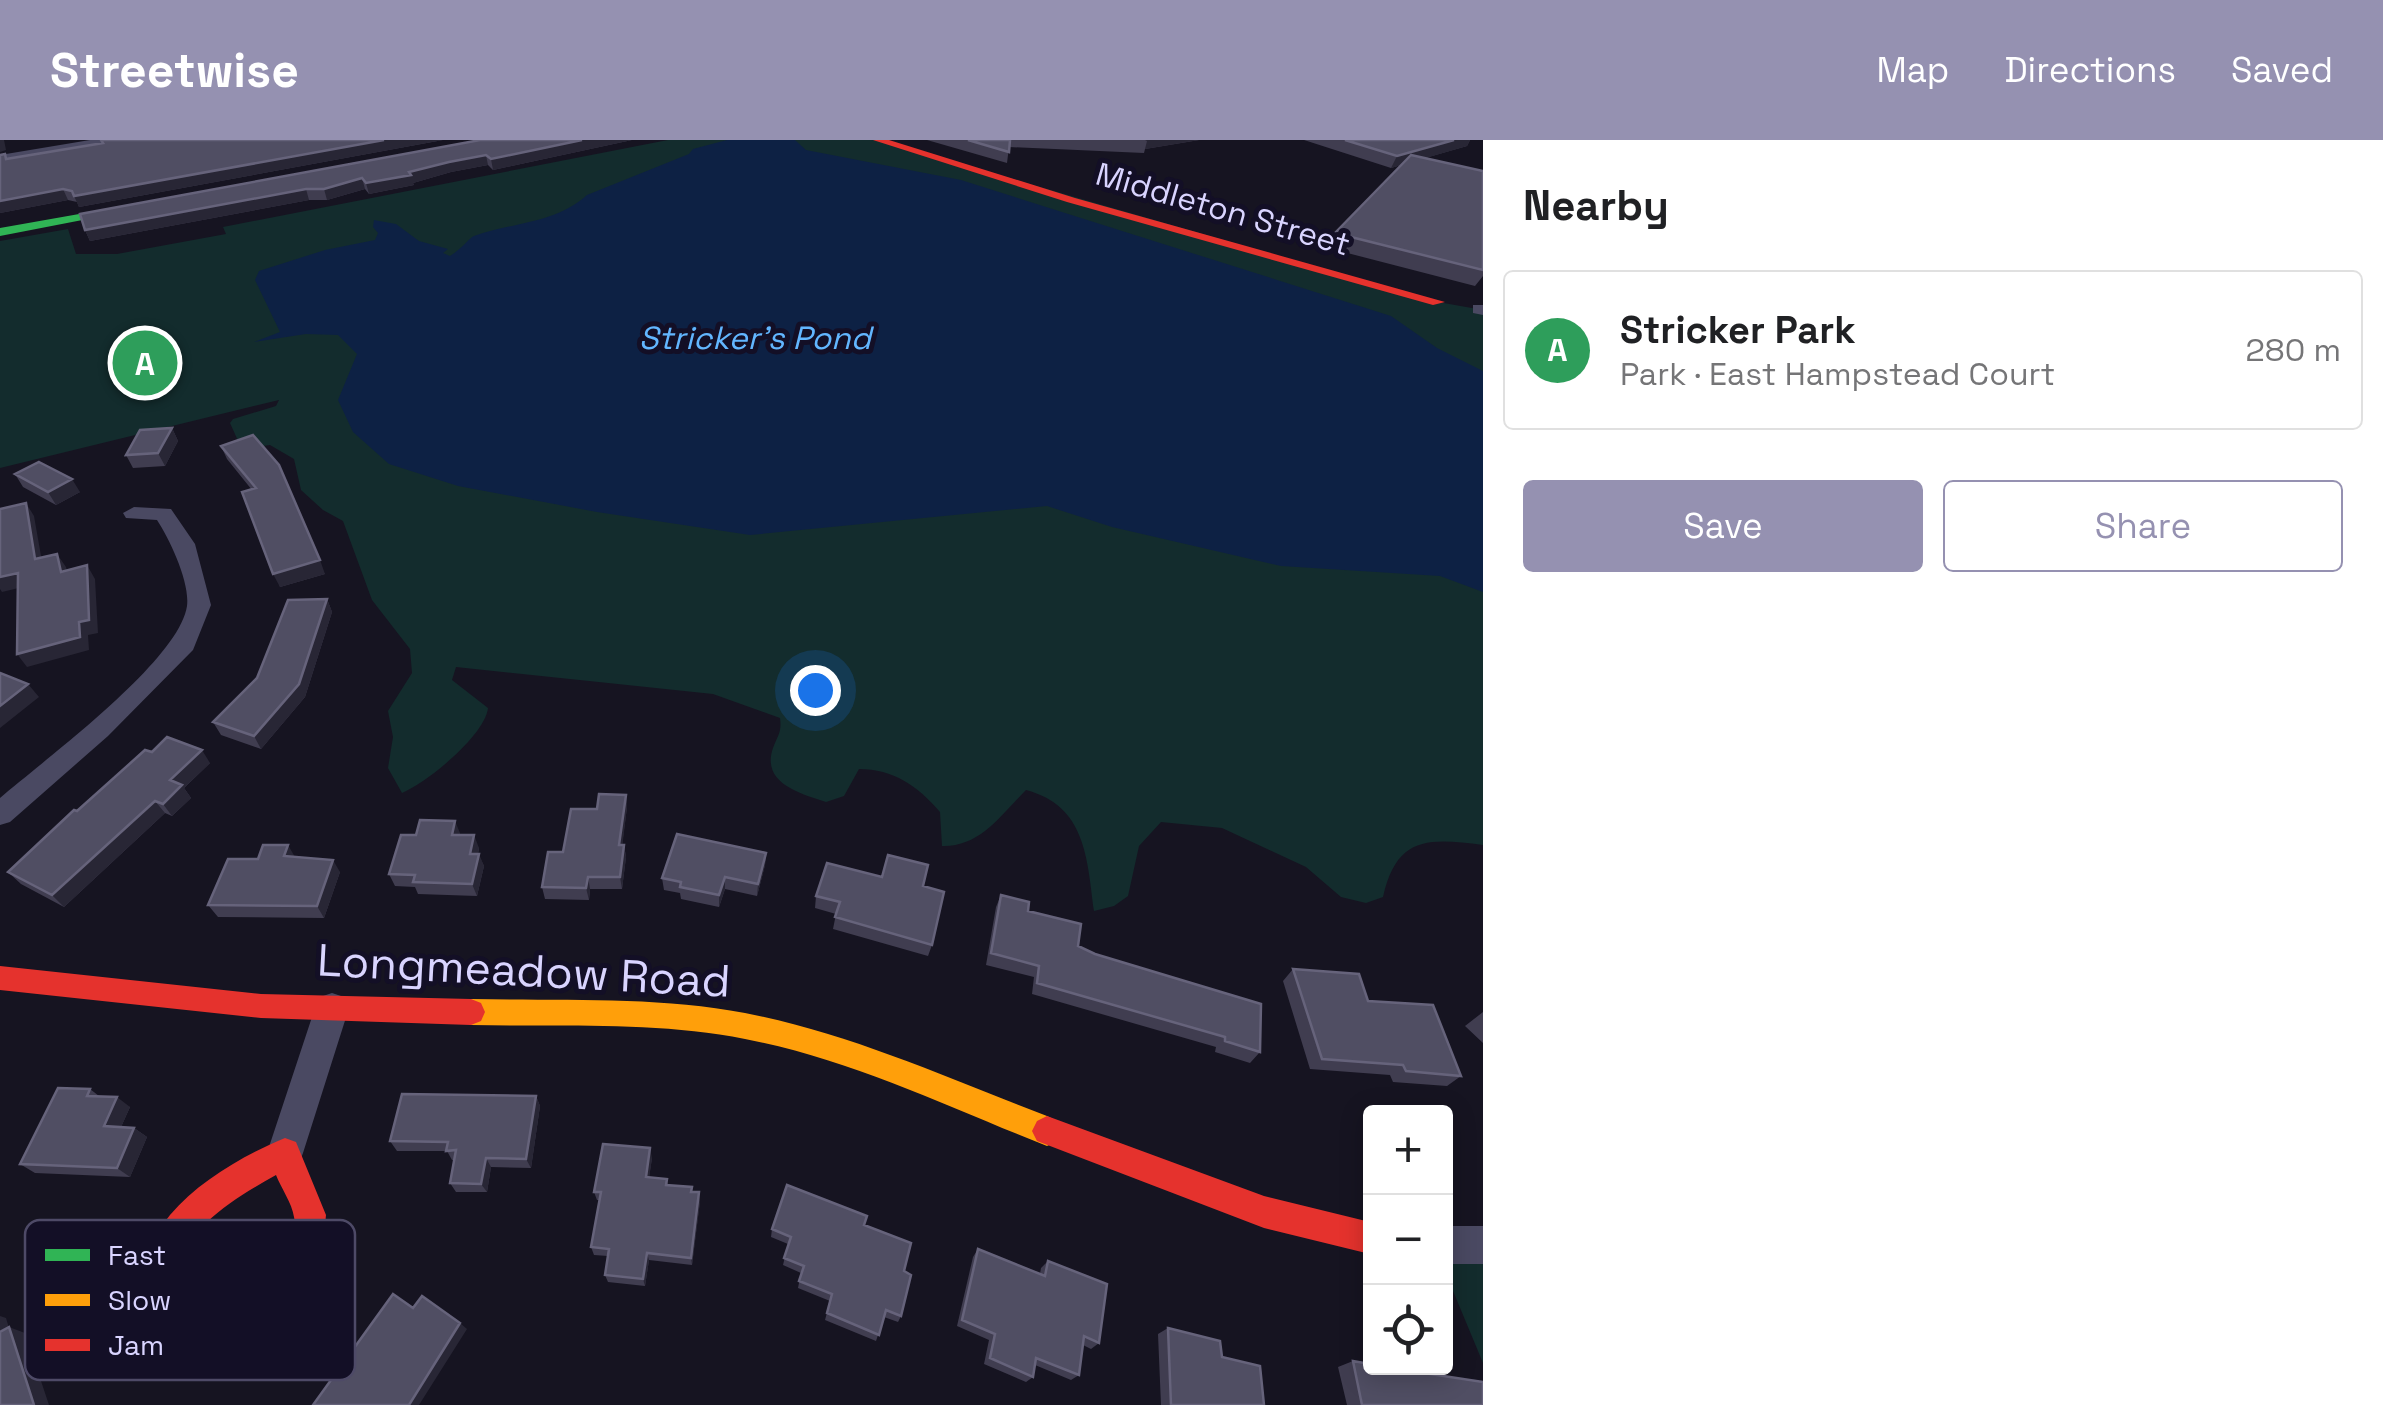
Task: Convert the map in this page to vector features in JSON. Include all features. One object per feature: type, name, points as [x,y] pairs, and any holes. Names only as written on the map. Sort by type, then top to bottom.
[{"type":"street","points":[[0,158],[44,146],[112,140]]},
{"type":"street","name":"Middleton Street","points":[[878,140],[1088,205],[1438,302]]},
{"type":"street","points":[[0,232],[160,202]]},
{"type":"street","points":[[0,814],[181,650],[190,631],[198,606],[184,544],[163,514],[134,512]]},
{"type":"street","name":"Longmeadow Road","points":[[0,978],[262,1006],[673,1018],[745,1026],[828,1049],[1248,1206],[1363,1237]]},
{"type":"street","points":[[311,1220],[307,1203],[292,1183],[285,1153],[332,1008]]},
{"type":"street","points":[[194,1220],[223,1187],[285,1153]]},
{"type":"street","points":[[1453,1245],[1483,1246]]},
{"type":"green space","points":[[668,140],[878,140],[1438,302],[1483,310],[1483,845],[1431,842],[1418,846],[1397,862],[1383,897],[1366,903],[1341,897],[1306,867],[1222,828],[1161,822],[1139,846],[1128,896],[1114,906],[1094,911],[1085,854],[1072,821],[1061,808],[1026,790],[978,836],[942,846],[940,812],[923,794],[894,776],[859,769],[844,796],[826,802],[785,785],[772,770],[771,760],[780,718],[713,694],[456,667],[452,680],[488,708],[485,719],[454,756],[402,793],[388,768],[393,737],[388,711],[412,673],[410,649],[372,600],[343,521],[323,510],[301,490],[294,459],[270,445],[234,450],[239,443],[230,423],[233,419],[276,406],[279,400],[0,468],[0,241],[68,229],[76,254],[117,254],[226,234],[223,227]]},
{"type":"green space","points":[[1453,1245],[1483,1245],[1483,1363],[1453,1291]]},
{"type":"water","name":"Stricker's Pond","points":[[727,140],[795,140],[806,150],[961,180],[1391,316],[1437,348],[1483,371],[1483,592],[1440,576],[1281,566],[1112,527],[1047,506],[750,535],[458,486],[389,464],[353,432],[338,400],[357,354],[338,335],[306,334],[254,342],[280,332],[255,280],[259,271],[325,250],[375,240],[378,233],[373,227],[374,220],[396,224],[419,241],[448,249],[443,253],[450,256],[474,236],[561,212],[587,195],[693,149]]},
{"type":"building","points":[[101,140],[384,140],[74,196],[72,191],[63,189],[0,201],[0,155],[5,154],[6,159],[103,143]]},
{"type":"building","points":[[480,140],[582,140],[491,159],[486,155],[449,162],[409,172],[411,175],[366,183],[362,178],[324,189],[306,189],[85,230],[80,214]]},
{"type":"building","points":[[968,140],[1010,140],[1009,152]]},
{"type":"building","points":[[1345,140],[1454,140],[1397,156]]},
{"type":"building","points":[[1411,155],[1483,171],[1483,270],[1335,233]]},
{"type":"building","points":[[172,428],[158,453],[126,455],[140,430]]},
{"type":"building","points":[[253,435],[279,465],[320,560],[273,574],[242,492],[256,488],[221,446]]},
{"type":"building","points":[[39,462],[72,479],[48,492],[15,474]]},
{"type":"building","points":[[26,503],[35,559],[57,554],[61,572],[87,565],[89,620],[79,622],[80,637],[17,654],[18,573],[0,577],[0,509]]},
{"type":"building","points":[[327,599],[299,684],[254,736],[213,722],[257,678],[288,600]]},
{"type":"building","points":[[0,673],[28,684],[0,706]]},
{"type":"building","points":[[167,737],[202,750],[170,780],[182,785],[163,804],[155,801],[52,895],[8,872],[74,810],[145,750],[152,752]]},
{"type":"building","points":[[599,794],[626,795],[619,845],[624,845],[620,877],[588,877],[586,888],[542,887],[548,852],[563,852],[571,809],[597,809]]},
{"type":"building","points":[[420,820],[455,821],[452,835],[474,835],[470,854],[479,854],[472,884],[413,882],[415,875],[389,874],[401,835],[416,835]]},
{"type":"building","points":[[677,834],[766,853],[758,884],[725,877],[719,895],[680,887],[681,882],[662,878]]},
{"type":"building","points":[[263,845],[288,845],[284,856],[333,860],[317,906],[208,905],[228,859],[258,859]]},
{"type":"building","points":[[888,855],[928,865],[923,886],[944,892],[932,945],[835,917],[840,902],[816,896],[827,863],[882,877]]},
{"type":"building","points":[[1001,895],[1029,902],[1028,911],[1081,924],[1078,946],[1095,954],[1261,1004],[1260,1052],[1225,1041],[1225,1037],[1037,983],[1039,966],[991,953]]},
{"type":"building","points":[[1293,969],[1359,974],[1368,1001],[1433,1005],[1461,1076],[1406,1071],[1403,1065],[1322,1059]]},
{"type":"building","points":[[58,1088],[90,1089],[87,1096],[117,1097],[104,1126],[134,1128],[117,1168],[20,1164]]},
{"type":"building","points":[[402,1094],[536,1096],[526,1159],[486,1158],[481,1184],[450,1183],[456,1150],[446,1151],[448,1142],[390,1141]]},
{"type":"building","points":[[603,1144],[650,1148],[646,1177],[667,1179],[666,1185],[692,1187],[691,1192],[699,1192],[691,1258],[647,1253],[643,1279],[605,1275],[609,1249],[591,1247],[601,1192],[594,1192]]},
{"type":"building","points":[[787,1185],[867,1216],[864,1225],[911,1243],[904,1271],[911,1275],[901,1316],[886,1310],[879,1335],[827,1313],[832,1294],[799,1281],[804,1266],[784,1258],[791,1237],[772,1229]]},
{"type":"building","points":[[978,1249],[1045,1276],[1048,1261],[1107,1284],[1099,1343],[1084,1336],[1079,1375],[1036,1358],[1033,1377],[990,1358],[995,1334],[962,1320]]},
{"type":"building","points":[[393,1294],[413,1308],[422,1296],[460,1323],[409,1405],[313,1405],[331,1380],[355,1380],[355,1347]]},
{"type":"building","points":[[9,1327],[34,1405],[0,1405],[0,1332]]},
{"type":"building","points":[[1168,1328],[1220,1341],[1222,1357],[1260,1366],[1264,1405],[1171,1405]]},
{"type":"building","points":[[1353,1361],[1363,1363],[1363,1375],[1437,1375],[1483,1382],[1483,1405],[1362,1405]]},
{"type":"traffic: fast","points":[[0,232],[130,208]]},
{"type":"traffic: slow","points":[[471,1012],[643,1015],[745,1026],[860,1058],[1047,1131]]},
{"type":"traffic: jam","points":[[878,140],[1071,200],[1438,302]]},
{"type":"traffic: jam","points":[[0,978],[261,1006],[471,1012]]},
{"type":"traffic: jam","points":[[1047,1131],[1264,1212],[1363,1236]]},
{"type":"traffic: jam","points":[[285,1153],[310,1220]]},
{"type":"traffic: jam","points":[[187,1220],[212,1197],[285,1153]]},
{"type":"place","name":"Stricker Park","points":[[145,363]]}]
